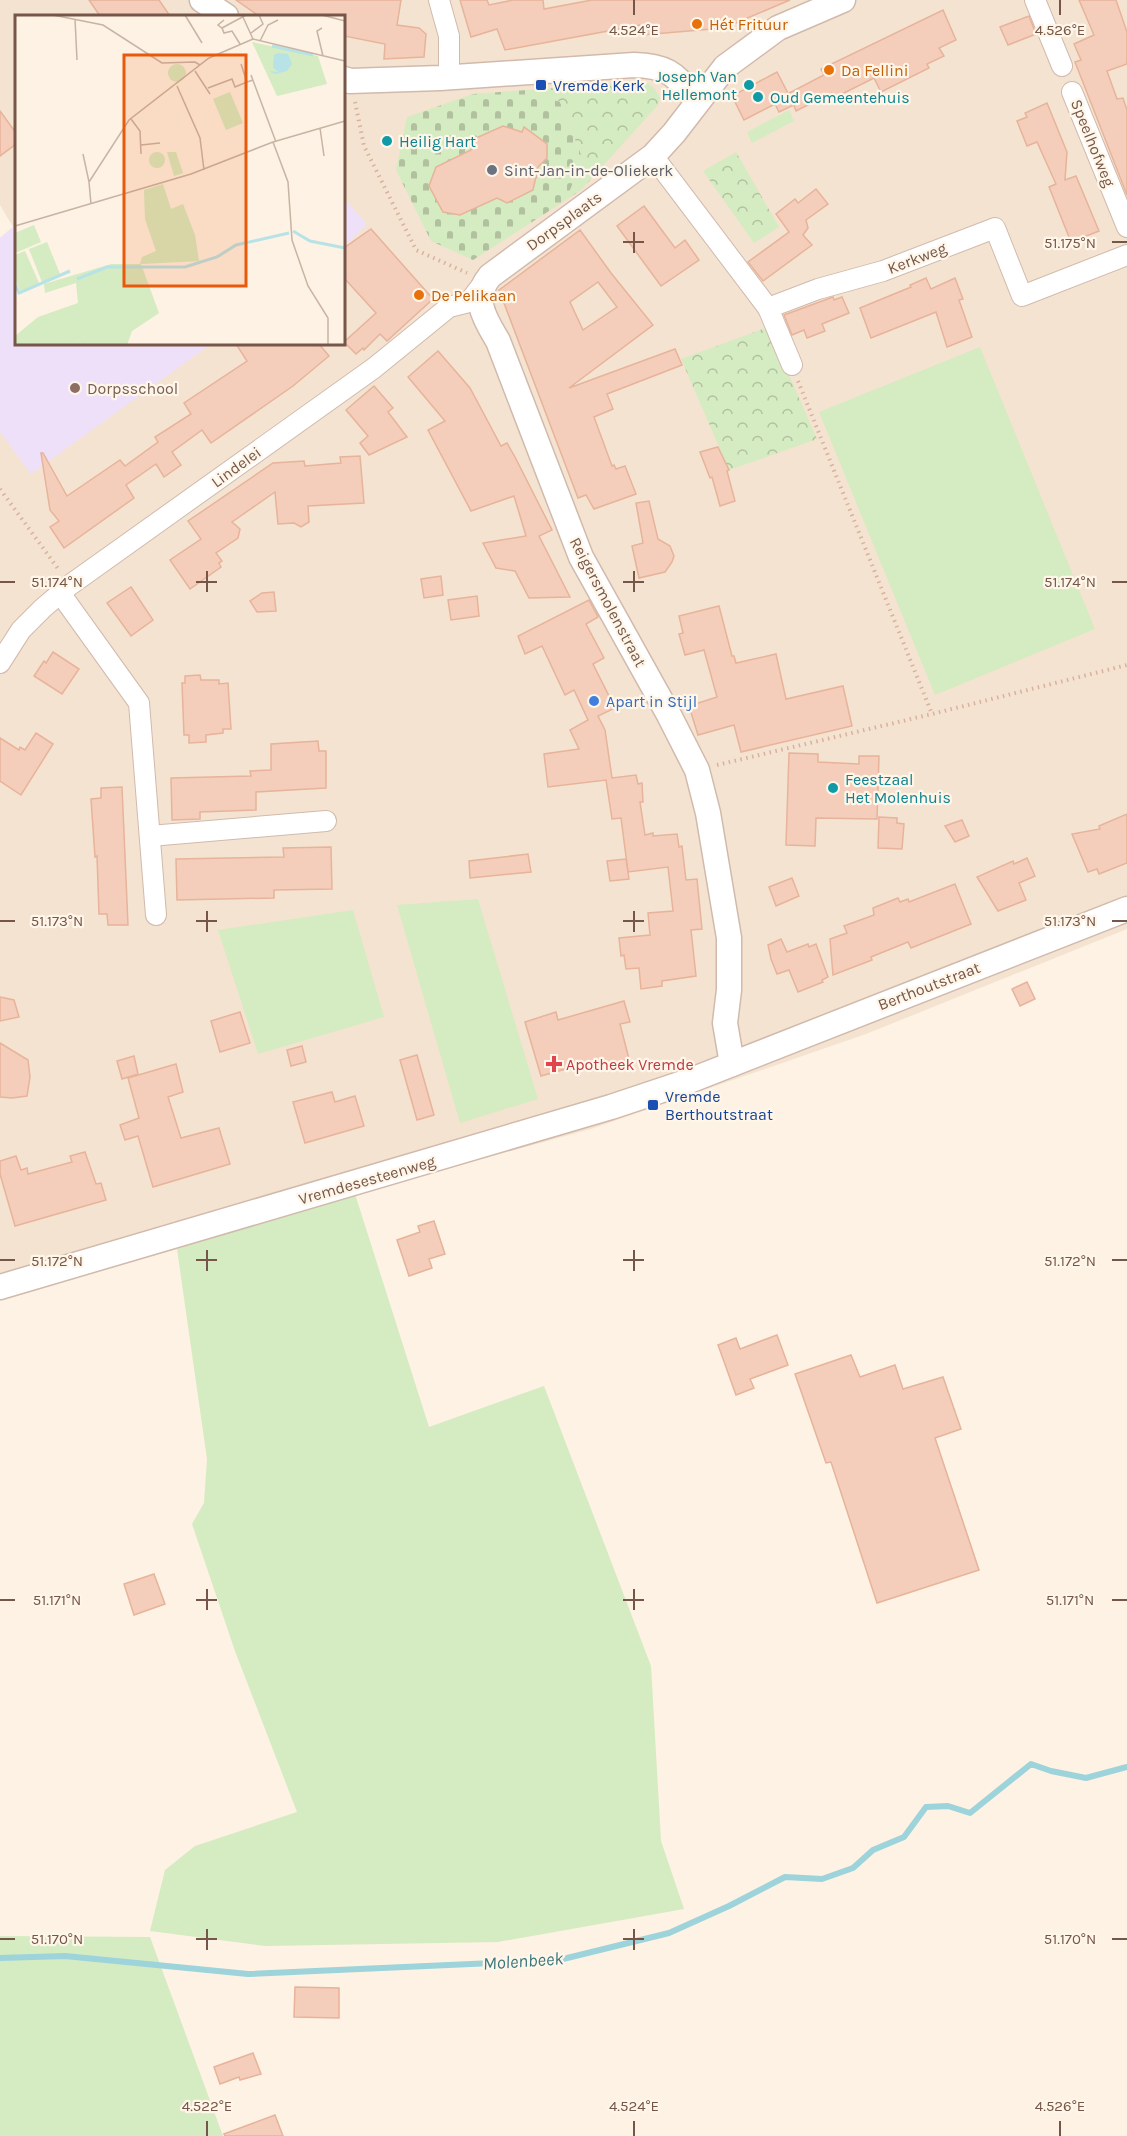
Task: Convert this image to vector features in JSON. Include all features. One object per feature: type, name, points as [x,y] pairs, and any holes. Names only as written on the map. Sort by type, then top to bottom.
[{"type":"street","points":[[202,0],[224,15]]},
{"type":"street","points":[[439,0],[449,36],[449,77]]},
{"type":"street","name":"Dorpsplaats","points":[[482,285],[490,276],[653,156],[674,134],[725,67],[750,47],[778,28],[843,0]]},
{"type":"street","points":[[1035,0],[1062,66]]},
{"type":"street","points":[[347,80],[449,77],[634,65],[656,66],[675,77],[698,101]]},
{"type":"street","name":"Speelhofweg","points":[[1072,92],[1127,227]]},
{"type":"street","points":[[653,156],[768,308],[792,365]]},
{"type":"street","name":"Kerkweg","points":[[768,308],[818,289],[883,271],[995,228],[1022,296],[1127,255]]},
{"type":"street","name":"Lindelei","points":[[0,663],[21,630],[65,589],[374,368],[449,307],[469,302],[482,285]]},
{"type":"street","name":"Reigersmolenstraat","points":[[482,285],[481,313],[498,341],[581,557],[697,770],[708,813],[729,938],[729,990],[725,1023],[732,1064]]},
{"type":"street","points":[[65,589],[139,703],[156,915]]},
{"type":"street","points":[[150,836],[326,821]]},
{"type":"street","name":"Berthoutstraat","points":[[732,1064],[1127,909]]},
{"type":"street","name":"Vremdesesteenweg","points":[[0,1287],[611,1107],[732,1064]]},
{"type":"path","points":[[347,80],[364,146],[416,250],[462,270],[482,285]]},
{"type":"path","points":[[792,365],[932,714]]},
{"type":"path","points":[[0,489],[65,589]]},
{"type":"path","points":[[697,770],[1127,665]]},
{"type":"shaded area","points":[[0,0],[1127,0],[1127,929],[866,1034],[591,1129],[355,1194],[159,1254],[0,1299],[0,238],[13,227],[0,205]]},
{"type":"shaded area","points":[[345,200],[367,224],[345,246]]},
{"type":"shaded area","name":"Dorpsschool","points":[[13,227],[15,230],[15,345],[210,345],[31,474],[0,432],[0,238]]},
{"type":"green space","points":[[630,82],[648,83],[660,98],[658,105],[581,190],[566,200],[583,159],[560,102],[527,90]]},
{"type":"green space","points":[[527,90],[560,102],[583,159],[566,200],[473,260],[431,241],[396,170],[407,117],[473,94]]},
{"type":"green space","points":[[789,110],[794,121],[752,143],[747,132]]},
{"type":"green space","points":[[736,152],[779,227],[754,243],[703,171]]},
{"type":"green space","points":[[768,327],[817,439],[729,470],[681,359]]},
{"type":"green space","points":[[980,347],[1095,629],[935,695],[819,412]]},
{"type":"green space","points":[[478,899],[538,1099],[460,1123],[397,905]]},
{"type":"green space","points":[[353,910],[384,1017],[258,1054],[218,930]]},
{"type":"green space","points":[[355,1194],[429,1427],[544,1386],[651,1666],[661,1841],[684,1909],[498,1942],[265,1946],[150,1931],[165,1870],[195,1846],[297,1812],[235,1651],[192,1524],[204,1503],[207,1459],[177,1249]]},
{"type":"green space","points":[[0,1936],[150,1937],[223,2136],[0,2136]]},
{"type":"building","points":[[89,0],[159,0],[169,15],[99,15]]},
{"type":"building","points":[[236,0],[401,0],[397,25],[419,28],[426,34],[424,57],[384,59],[385,44],[345,36],[345,15],[258,15]]},
{"type":"building","points":[[460,0],[487,0],[489,5],[513,0],[543,0],[544,9],[592,0],[790,0],[724,28],[642,35],[641,25],[505,50],[497,29],[471,37]]},
{"type":"building","points":[[1079,0],[1116,0],[1127,32],[1127,64],[1107,71],[1117,99],[1123,98],[1127,110],[1127,195],[1075,62],[1081,60],[1074,44],[1094,35]]},
{"type":"building","points":[[943,10],[956,40],[939,48],[944,56],[927,64],[929,68],[881,92],[874,78],[834,98],[832,93],[796,111],[789,93],[824,75],[821,69]]},
{"type":"building","points":[[1029,16],[1036,34],[1008,45],[1000,27]]},
{"type":"building","name":"Oud Gemeentehuis","points":[[777,72],[794,105],[779,112],[775,104],[744,120],[732,96]]},
{"type":"building","points":[[1047,103],[1067,152],[1065,180],[1076,176],[1099,231],[1071,242],[1049,187],[1056,184],[1037,142],[1027,146],[1017,121],[1027,117],[1025,113]]},
{"type":"building","points":[[0,111],[15,132],[15,145],[0,156]]},
{"type":"building","name":"Sint-Jan-in-de-Oliekerk","points":[[503,126],[522,132],[524,127],[547,144],[547,158],[538,167],[533,190],[507,203],[497,198],[460,215],[443,212],[429,186],[436,167],[471,150],[476,138]]},
{"type":"building","points":[[816,189],[828,204],[806,220],[808,228],[803,235],[812,245],[763,281],[748,262],[789,232],[776,214],[795,199],[798,203]]},
{"type":"building","points":[[644,206],[675,248],[685,240],[699,260],[661,286],[617,226]]},
{"type":"building","points":[[371,229],[433,299],[387,341],[380,334],[364,350],[363,348],[356,354],[345,341],[376,313],[345,279],[345,247]]},
{"type":"building","points":[[580,230],[653,325],[569,388],[675,349],[682,365],[607,394],[613,409],[594,417],[612,466],[614,465],[616,469],[625,466],[636,494],[594,509],[586,495],[578,498],[499,290]],"holes":[[[598,282],[617,307],[583,330],[570,302]]]},
{"type":"building","points":[[926,278],[931,289],[955,278],[963,299],[959,300],[972,337],[947,347],[936,312],[871,338],[860,308],[911,287],[910,285]]},
{"type":"building","points":[[833,297],[834,300],[842,297],[849,313],[822,324],[825,331],[807,338],[804,330],[792,335],[784,315]]},
{"type":"building","points":[[237,345],[320,345],[329,356],[293,386],[211,443],[202,430],[172,452],[181,465],[164,477],[156,464],[126,485],[134,498],[64,548],[50,527],[59,521],[50,510],[41,453],[67,496],[120,460],[125,466],[158,442],[155,437],[191,414],[184,403],[247,361]]},
{"type":"building","points":[[438,351],[470,388],[501,446],[507,443],[515,457],[552,530],[539,536],[570,597],[529,598],[515,571],[496,568],[483,543],[526,536],[514,496],[471,511],[428,430],[445,421],[408,377]]},
{"type":"building","points":[[374,386],[393,408],[388,412],[407,437],[369,455],[360,443],[368,436],[346,410]]},
{"type":"building","points":[[718,447],[729,470],[727,471],[735,501],[720,506],[712,477],[710,478],[700,452]]},
{"type":"building","points":[[360,456],[364,503],[308,506],[309,522],[301,527],[294,523],[278,524],[275,492],[232,522],[240,529],[238,538],[216,553],[222,561],[219,563],[221,567],[190,589],[170,560],[201,539],[188,521],[273,463],[304,461],[305,466],[341,463],[340,457]]},
{"type":"building","points":[[649,501],[658,539],[670,546],[674,556],[665,572],[639,578],[632,546],[643,543],[636,503]]},
{"type":"building","points":[[441,576],[443,595],[424,598],[421,579]]},
{"type":"building","points":[[131,587],[153,620],[131,636],[107,603]]},
{"type":"building","points":[[274,592],[276,611],[257,612],[250,601],[262,593]]},
{"type":"building","points":[[477,596],[479,616],[451,620],[448,600]]},
{"type":"building","points":[[589,600],[598,617],[586,624],[604,658],[593,664],[615,708],[598,716],[605,730],[612,778],[636,775],[638,784],[642,783],[643,802],[640,802],[645,835],[677,834],[679,847],[682,846],[686,880],[697,879],[702,929],[691,930],[696,976],[662,981],[662,986],[641,989],[639,968],[626,969],[624,955],[621,956],[619,938],[650,935],[648,913],[673,911],[668,867],[628,872],[621,818],[612,819],[606,780],[548,787],[544,754],[579,749],[570,730],[588,720],[574,690],[565,695],[542,646],[525,654],[518,636]]},
{"type":"building","points":[[719,606],[732,656],[736,663],[776,654],[786,699],[843,686],[852,726],[741,752],[734,725],[698,735],[689,706],[717,697],[704,650],[685,655],[679,634],[683,633],[679,616]]},
{"type":"building","points":[[53,652],[79,669],[62,694],[34,676]]},
{"type":"building","points":[[200,675],[201,680],[219,680],[219,684],[228,683],[231,729],[223,729],[223,733],[206,735],[206,742],[189,743],[189,735],[184,735],[182,683],[185,683],[185,676]]},
{"type":"building","points":[[36,733],[53,744],[21,795],[0,781],[0,738],[19,750],[20,747],[25,750]]},
{"type":"building","points":[[318,741],[319,751],[326,751],[326,788],[256,792],[256,810],[200,812],[200,819],[172,820],[171,778],[251,776],[250,771],[271,770],[271,744]]},
{"type":"building","name":"Feestzaal Het Molenhuis","points":[[789,753],[818,754],[818,762],[859,764],[859,756],[879,756],[877,819],[816,818],[815,846],[786,845]]},
{"type":"building","points":[[122,787],[128,925],[108,925],[107,914],[99,914],[97,856],[95,857],[91,799],[101,798],[101,788]]},
{"type":"building","points":[[1127,814],[1127,863],[1099,874],[1097,869],[1088,872],[1072,834],[1100,829],[1099,826]]},
{"type":"building","points":[[879,817],[897,818],[897,823],[904,824],[902,849],[878,848]]},
{"type":"building","points":[[962,820],[969,836],[955,842],[945,826]]},
{"type":"building","points":[[331,847],[332,889],[274,890],[274,898],[177,900],[176,859],[284,857],[283,848]]},
{"type":"building","points":[[528,854],[531,872],[470,878],[469,861]]},
{"type":"building","points":[[1027,858],[1035,876],[1019,883],[1026,900],[998,911],[977,877],[1013,861],[1014,864]]},
{"type":"building","points":[[626,859],[629,879],[610,881],[607,861]]},
{"type":"building","points":[[792,878],[799,896],[776,906],[769,887]]},
{"type":"building","points":[[955,884],[971,924],[911,948],[908,942],[871,957],[872,960],[833,975],[830,939],[847,933],[844,926],[874,915],[873,908],[898,898],[900,902],[908,899],[909,902]]},
{"type":"building","points":[[781,939],[787,952],[808,944],[809,947],[816,944],[828,977],[822,980],[823,982],[798,992],[789,970],[777,974],[771,959],[768,945]]},
{"type":"building","points":[[1027,982],[1035,999],[1020,1006],[1012,989]]},
{"type":"building","points":[[0,997],[14,1000],[19,1017],[0,1021]]},
{"type":"building","points":[[624,1001],[630,1022],[620,1024],[629,1059],[592,1069],[590,1062],[541,1076],[525,1022],[556,1012],[558,1020]]},
{"type":"building","points":[[240,1012],[250,1043],[220,1052],[211,1021]]},
{"type":"building","points":[[0,1043],[28,1060],[30,1077],[27,1096],[0,1097]]},
{"type":"building","points":[[302,1046],[306,1062],[291,1066],[287,1050]]},
{"type":"building","points":[[417,1055],[434,1115],[417,1120],[400,1060]]},
{"type":"building","points":[[134,1056],[138,1074],[122,1079],[117,1061]]},
{"type":"building","points":[[176,1064],[183,1092],[168,1097],[181,1138],[219,1128],[230,1164],[153,1187],[138,1136],[125,1140],[120,1125],[139,1118],[128,1078]]},
{"type":"building","points":[[332,1092],[335,1102],[355,1096],[364,1126],[305,1143],[293,1102]]},
{"type":"building","points":[[85,1152],[96,1184],[101,1183],[106,1200],[15,1226],[0,1174],[0,1161],[16,1156],[21,1170],[27,1168],[28,1174],[72,1162],[70,1156]]},
{"type":"building","points":[[434,1221],[445,1254],[429,1259],[432,1268],[409,1276],[397,1240],[420,1232],[418,1226]]},
{"type":"building","points":[[777,1335],[788,1365],[750,1379],[754,1388],[736,1395],[718,1345],[736,1338],[740,1349]]},
{"type":"building","points":[[851,1355],[860,1377],[895,1365],[903,1389],[943,1377],[961,1429],[935,1438],[979,1570],[877,1603],[831,1462],[826,1463],[795,1374]]},
{"type":"building","points":[[154,1574],[165,1604],[134,1615],[124,1584]]},
{"type":"building","points":[[295,1987],[339,1988],[339,2018],[294,2017]]},
{"type":"building","points":[[253,2053],[261,2074],[240,2080],[239,2077],[220,2084],[214,2067]]},
{"type":"building","points":[[275,2115],[283,2136],[225,2136],[224,2134]]},
{"type":"waterway","name":"Molenbeek","points":[[0,1958],[65,1956],[248,1974],[559,1960],[669,1933],[785,1877],[822,1879],[853,1868],[873,1850],[904,1837],[926,1807],[948,1806],[970,1813],[1031,1764],[1051,1771],[1086,1778],[1127,1767]]},
{"type":"place","name":"Hét Frituur","points":[[697,24]]},
{"type":"place","name":"Da Fellini","points":[[829,70]]},
{"type":"place","name":"Vremde Kerk","points":[[541,85]]},
{"type":"place","name":"Joseph Van Hellemont","points":[[749,85]]},
{"type":"place","name":"Oud Gemeentehuis","points":[[758,97]]},
{"type":"place","name":"Heilig Hart","points":[[387,141]]},
{"type":"place","name":"Sint-Jan-in-de-Oliekerk","points":[[492,170]]},
{"type":"place","name":"De Pelikaan","points":[[419,295]]},
{"type":"place","name":"Dorpsschool","points":[[75,388]]},
{"type":"place","name":"Apart in Stijl","points":[[594,701]]},
{"type":"place","name":"Feestzaal Het Molenhuis","points":[[833,788]]},
{"type":"place","name":"Apotheek Vremde","points":[[554,1064]]},
{"type":"place","name":"Vremde Berthoutstraat","points":[[653,1105]]}]
